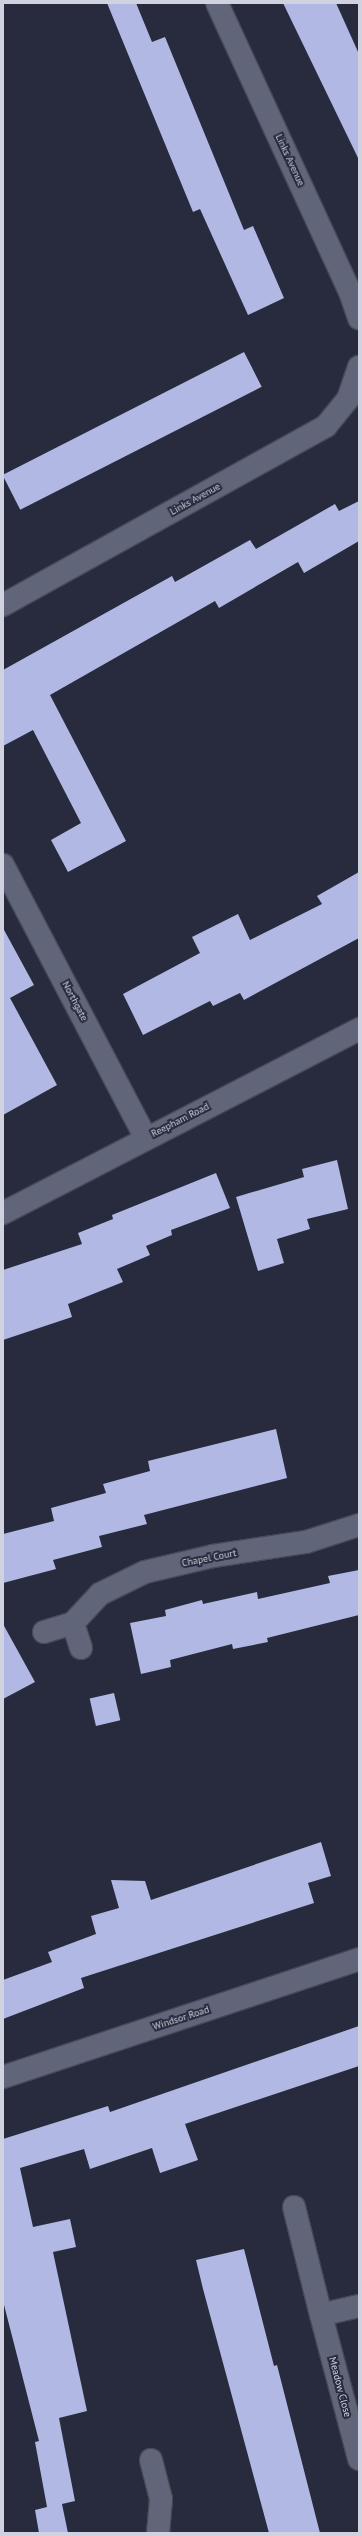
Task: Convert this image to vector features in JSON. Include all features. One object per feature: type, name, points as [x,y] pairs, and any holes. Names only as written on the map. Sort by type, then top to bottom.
[{"type":"street","name":"Links Avenue","points":[[217,3],[350,292],[359,318]]},
{"type":"street","name":"Links Avenue","points":[[3,605],[326,426],[348,399],[359,366]]},
{"type":"street","name":"Northgate","points":[[3,865],[146,1138]]},
{"type":"street","name":"Reepham Road","points":[[3,1213],[359,1029]]},
{"type":"street","name":"Chapel Court","points":[[44,1632],[73,1623],[100,1594],[145,1572],[213,1556],[306,1542],[359,1525]]},
{"type":"street","points":[[73,1623],[81,1648]]},
{"type":"street","name":"Windsor Road","points":[[3,2077],[359,1959]]},
{"type":"street","name":"Meadow Close","points":[[294,2207],[359,2459]]},
{"type":"street","points":[[321,2315],[359,2306]]},
{"type":"street","points":[[151,2460],[161,2499],[158,2533]]},
{"type":"building","points":[[107,3],[136,3],[152,42],[165,37],[244,230],[253,226],[284,298],[248,315],[200,209],[193,212]]},
{"type":"building","points":[[283,3],[336,3],[359,54],[359,160]]},
{"type":"building","points":[[244,352],[262,387],[20,510],[3,475]]},
{"type":"building","points":[[359,501],[359,541],[304,573],[298,562],[219,608],[215,601],[50,695],[126,841],[68,872],[51,840],[81,823],[33,730],[3,746],[3,670],[172,576],[175,582],[250,540],[256,549],[335,504],[339,511]]},
{"type":"building","points":[[359,872],[359,938],[244,1000],[240,993],[213,1006],[210,1001],[143,1035],[123,994],[200,953],[192,937],[238,914],[250,940],[322,904],[317,896]]},
{"type":"building","points":[[3,928],[34,985],[10,998],[57,1085],[3,1115]]},
{"type":"building","points":[[337,1160],[348,1209],[307,1219],[310,1229],[277,1239],[284,1263],[258,1271],[236,1197],[304,1177],[302,1169]]},
{"type":"building","points":[[216,1173],[230,1208],[171,1230],[172,1235],[146,1246],[150,1255],[117,1269],[123,1282],[68,1304],[72,1317],[3,1340],[3,1270],[82,1244],[78,1233],[113,1219],[112,1215]]},
{"type":"building","points":[[276,1429],[287,1478],[144,1515],[147,1524],[99,1536],[102,1547],[53,1560],[56,1569],[3,1583],[3,1534],[54,1521],[51,1508],[106,1493],[103,1484],[150,1471],[148,1461]]},
{"type":"building","points":[[359,1570],[359,1615],[267,1638],[268,1642],[233,1649],[232,1644],[170,1660],[171,1667],[141,1674],[130,1623],[166,1616],[165,1610],[202,1600],[203,1604],[257,1592],[258,1599],[330,1583],[328,1576]]},
{"type":"building","points":[[3,1624],[35,1682],[3,1699]]},
{"type":"building","points":[[114,1693],[120,1720],[96,1726],[90,1699]]},
{"type":"building","points":[[321,1842],[331,1876],[308,1883],[314,1903],[81,1978],[84,1988],[3,2019],[3,1980],[52,1962],[48,1952],[96,1934],[91,1916],[119,1908],[111,1880],[145,1881],[151,1900]]},
{"type":"building","points":[[359,2026],[359,2066],[185,2124],[198,2160],[160,2173],[152,2148],[90,2169],[84,2149],[20,2168],[33,2227],[70,2219],[76,2247],[53,2252],[87,2411],[59,2418],[75,2501],[62,2504],[68,2533],[39,2533],[35,2510],[47,2507],[35,2442],[39,2441],[3,2301],[3,2139],[108,2106],[110,2112]]},
{"type":"building","points":[[244,2249],[274,2366],[277,2365],[320,2533],[269,2533],[203,2289],[196,2260]]}]
